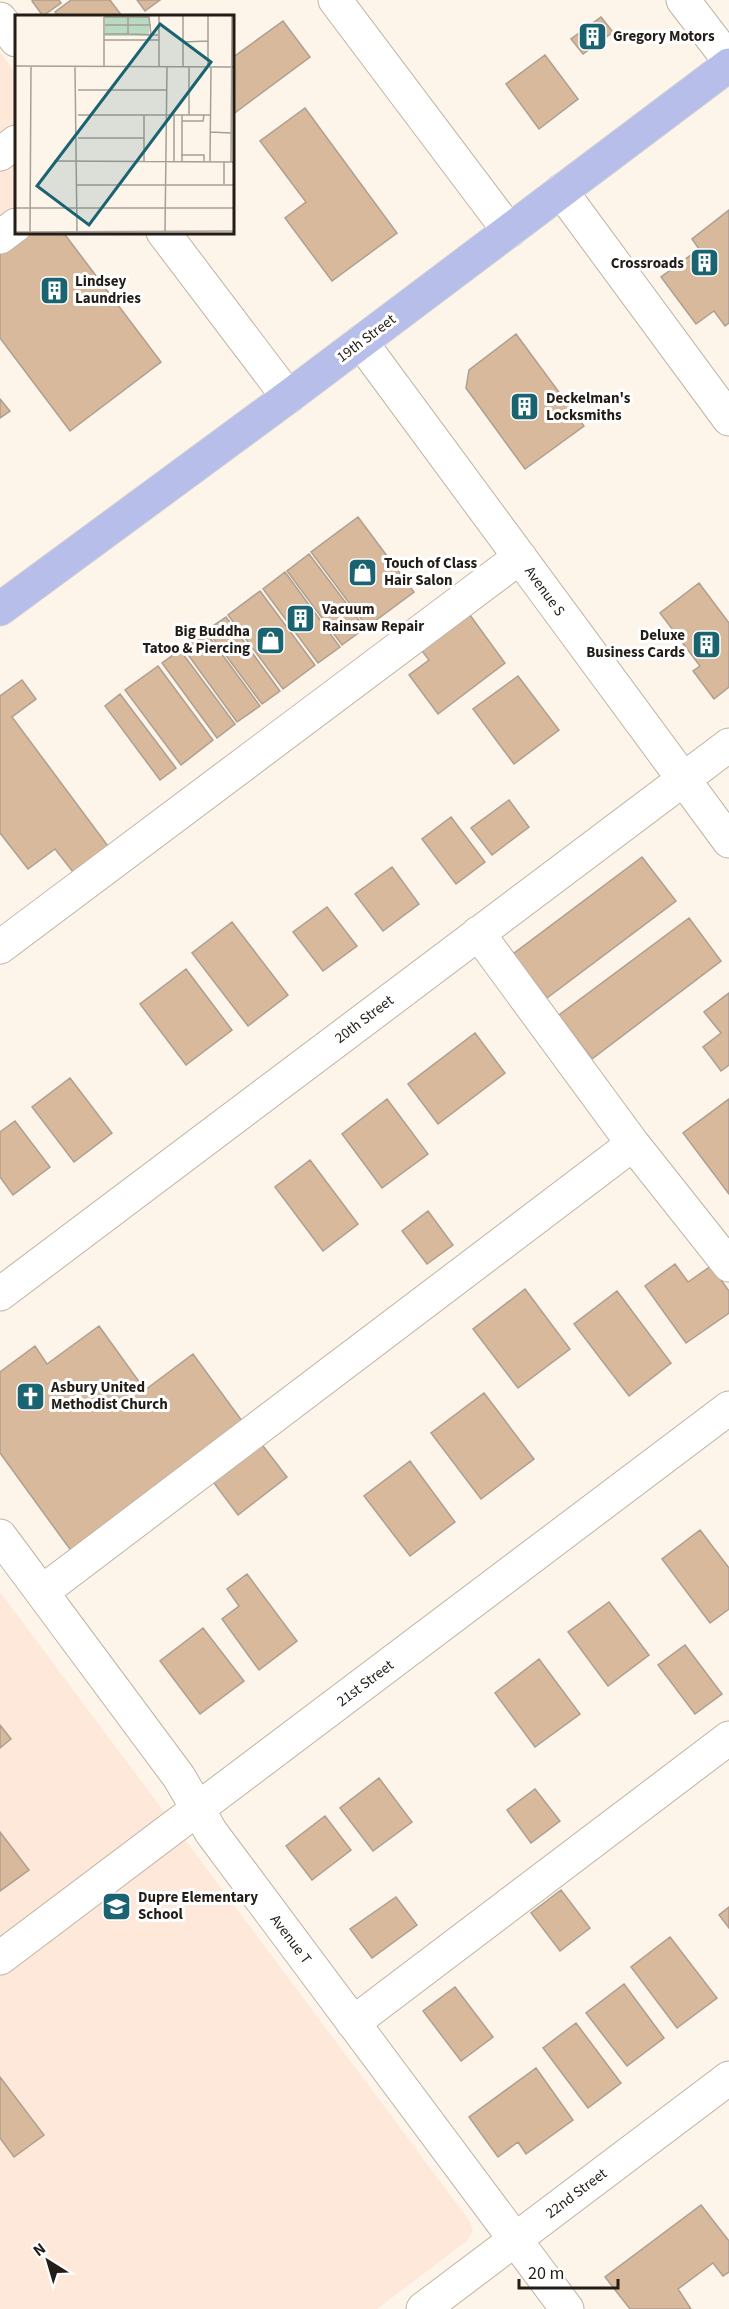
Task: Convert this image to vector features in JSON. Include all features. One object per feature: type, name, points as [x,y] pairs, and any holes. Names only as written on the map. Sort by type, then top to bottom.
[{"type":"main road","name":"19th Street","points":[[0,609],[288,397],[729,65]]},
{"type":"street","points":[[335,0],[509,231]]},
{"type":"street","points":[[683,0],[729,60]]},
{"type":"street","points":[[0,19],[15,39]]},
{"type":"street","points":[[0,154],[15,143]]},
{"type":"street","points":[[561,191],[729,419]]},
{"type":"street","points":[[0,237],[15,226]]},
{"type":"street","points":[[165,234],[288,397]]},
{"type":"street","name":"Avenue S","points":[[361,342],[729,841]]},
{"type":"street","points":[[0,947],[520,557]]},
{"type":"street","name":"20th Street","points":[[0,1294],[729,745]]},
{"type":"street","points":[[478,933],[633,1144],[729,1265]]},
{"type":"street","points":[[42,1592],[633,1144]]},
{"type":"street","name":"21st Street","points":[[0,1958],[729,1408]]},
{"type":"street","name":"Avenue T","points":[[0,1536],[179,1777],[211,1832],[567,2309]]},
{"type":"street","points":[[353,2023],[729,1738]]},
{"type":"street","name":"22nd Street","points":[[423,2309],[729,2078]]},
{"type":"shaded area","points":[[0,52],[15,73],[15,212],[0,223]]},
{"type":"shaded area","name":"Dupre Elementary School","points":[[0,1592],[469,2220],[473,2230],[467,2241],[377,2309],[0,2309]]},
{"type":"building","points":[[59,0],[61,3],[42,15],[32,1]]},
{"type":"building","points":[[71,0],[110,0],[121,15],[57,15],[55,12]]},
{"type":"building","points":[[137,0],[160,0],[145,11]]},
{"type":"building","name":"Gregory Motors","points":[[601,17],[613,32],[583,54],[571,39]]},
{"type":"building","points":[[283,21],[310,57],[234,114],[234,57]]},
{"type":"building","points":[[545,55],[578,99],[539,129],[506,84]]},
{"type":"building","points":[[305,108],[397,233],[332,281],[285,218],[306,202],[260,141]]},
{"type":"building","name":"Crossroads","points":[[729,210],[729,323],[725,326],[714,311],[696,324],[661,277],[699,249],[692,239]]},
{"type":"building","name":"Lindsey Laundries","points":[[15,233],[65,234],[161,362],[70,431],[0,338],[0,243]]},
{"type":"building","name":"Deckelman's Locksmiths","points":[[516,334],[584,426],[525,469],[466,388],[469,370]]},
{"type":"building","points":[[0,399],[10,411],[0,418]]},
{"type":"building","name":"Touch of Class Hair Salon","points":[[358,517],[414,592],[367,627],[311,552]]},
{"type":"building","points":[[309,554],[365,628],[342,645],[287,571]]},
{"type":"building","name":"Vacuum Rainsaw Repair","points":[[285,572],[340,647],[318,663],[263,589]]},
{"type":"building","name":"Deluxe Business Cards","points":[[699,583],[729,623],[729,687],[714,699],[693,671],[700,666],[660,613]]},
{"type":"building","name":"Big Buddha Tatoo & Piercing","points":[[260,591],[315,665],[283,689],[228,615]]},
{"type":"building","points":[[467,611],[505,663],[438,714],[409,675],[429,660],[419,647]]},
{"type":"building","points":[[226,617],[280,691],[262,704],[207,630]]},
{"type":"building","points":[[205,631],[260,706],[237,722],[183,648]]},
{"type":"building","points":[[180,650],[235,724],[217,738],[162,663]]},
{"type":"building","points":[[158,666],[213,740],[181,765],[125,690]]},
{"type":"building","points":[[518,676],[559,730],[514,764],[473,709]]},
{"type":"building","points":[[22,680],[36,699],[12,717],[108,846],[73,872],[55,849],[28,869],[0,833],[0,696]]},
{"type":"building","points":[[120,694],[176,768],[160,780],[105,706]]},
{"type":"building","points":[[509,800],[529,827],[492,855],[471,828]]},
{"type":"building","points":[[451,817],[485,862],[456,884],[422,839]]},
{"type":"building","points":[[642,857],[676,901],[547,998],[513,954]]},
{"type":"building","points":[[392,867],[419,904],[383,931],[355,894]]},
{"type":"building","points":[[327,907],[357,946],[323,971],[293,932]]},
{"type":"building","points":[[689,918],[721,961],[592,1059],[559,1015]]},
{"type":"building","points":[[232,922],[288,995],[248,1026],[192,953]]},
{"type":"building","points":[[186,969],[232,1030],[186,1065],[140,1004]]},
{"type":"building","points":[[729,993],[729,1065],[721,1071],[703,1047],[721,1033],[704,1012]]},
{"type":"building","points":[[475,1033],[505,1073],[438,1124],[408,1084]]},
{"type":"building","points":[[70,1078],[112,1133],[74,1162],[32,1107]]},
{"type":"building","points":[[387,1099],[428,1154],[382,1188],[342,1134]]},
{"type":"building","points":[[729,1099],[729,1194],[683,1133]]},
{"type":"building","points":[[15,1121],[50,1167],[13,1195],[0,1177],[0,1132]]},
{"type":"building","points":[[310,1160],[358,1224],[323,1251],[275,1187]]},
{"type":"building","points":[[428,1211],[453,1245],[427,1264],[402,1231]]},
{"type":"building","points":[[675,1264],[688,1282],[711,1266],[729,1291],[729,1313],[686,1343],[645,1286]]},
{"type":"building","points":[[525,1289],[570,1349],[518,1388],[473,1329]]},
{"type":"building","points":[[617,1291],[671,1363],[629,1396],[574,1324]]},
{"type":"building","points":[[99,1326],[145,1390],[193,1354],[245,1425],[72,1552],[0,1453],[0,1372],[35,1346],[47,1364]]},
{"type":"building","points":[[484,1393],[534,1459],[481,1499],[431,1433]]},
{"type":"building","points":[[260,1442],[287,1477],[238,1515],[211,1479]]},
{"type":"building","points":[[410,1461],[455,1522],[410,1556],[364,1496]]},
{"type":"building","points":[[700,1530],[729,1568],[729,1609],[710,1623],[662,1559]]},
{"type":"building","points":[[247,1574],[297,1641],[259,1670],[222,1619],[239,1606],[227,1589]]},
{"type":"building","points":[[609,1602],[649,1655],[608,1686],[568,1632]]},
{"type":"building","points":[[203,1628],[244,1681],[200,1714],[160,1661]]},
{"type":"building","points":[[685,1645],[722,1694],[695,1714],[658,1665]]},
{"type":"building","points":[[539,1659],[580,1714],[535,1747],[495,1693]]},
{"type":"building","points":[[0,1725],[11,1739],[0,1748]]},
{"type":"building","points":[[379,1778],[412,1822],[373,1851],[340,1808]]},
{"type":"building","points":[[535,1789],[560,1821],[531,1843],[507,1810]]},
{"type":"building","points":[[325,1816],[351,1850],[312,1880],[286,1846]]},
{"type":"building","points":[[0,1832],[29,1870],[0,1891]]},
{"type":"building","points":[[561,1890],[590,1928],[560,1951],[531,1913]]},
{"type":"building","points":[[396,1897],[417,1925],[372,1958],[350,1929]]},
{"type":"building","points":[[729,1907],[729,1928],[719,1915]]},
{"type":"building","points":[[670,1937],[717,1998],[677,2028],[631,1967]]},
{"type":"building","points":[[624,1984],[664,2038],[627,2066],[586,2013]]},
{"type":"building","points":[[455,1987],[493,2037],[461,2061],[423,2011]]},
{"type":"building","points":[[576,2023],[621,2083],[588,2108],[543,2048]]},
{"type":"building","points":[[536,2068],[573,2120],[526,2154],[518,2142],[498,2157],[469,2117]]},
{"type":"building","points":[[0,2077],[44,2135],[14,2157],[0,2138]]},
{"type":"building","points":[[701,2205],[729,2241],[729,2272],[723,2276],[713,2263],[678,2289],[691,2309],[630,2309],[605,2277]]},
{"type":"place","name":"Gregory Motors","points":[[592,36]]},
{"type":"place","name":"Crossroads","points":[[705,263]]},
{"type":"place","name":"Lindsey Laundries","points":[[54,290]]},
{"type":"place","name":"Deckelman's Locksmiths","points":[[525,407]]},
{"type":"place","name":"Touch of Class Hair Salon","points":[[363,572]]},
{"type":"place","name":"Vacuum Rainsaw Repair","points":[[301,618]]},
{"type":"place","name":"Big Buddha Tatoo & Piercing","points":[[271,640]]},
{"type":"place","name":"Deluxe Business Cards","points":[[706,644]]},
{"type":"place","name":"Asbury United Methodist Church","points":[[30,1396]]},
{"type":"place","name":"Dupre Elementary School","points":[[117,1906]]}]
